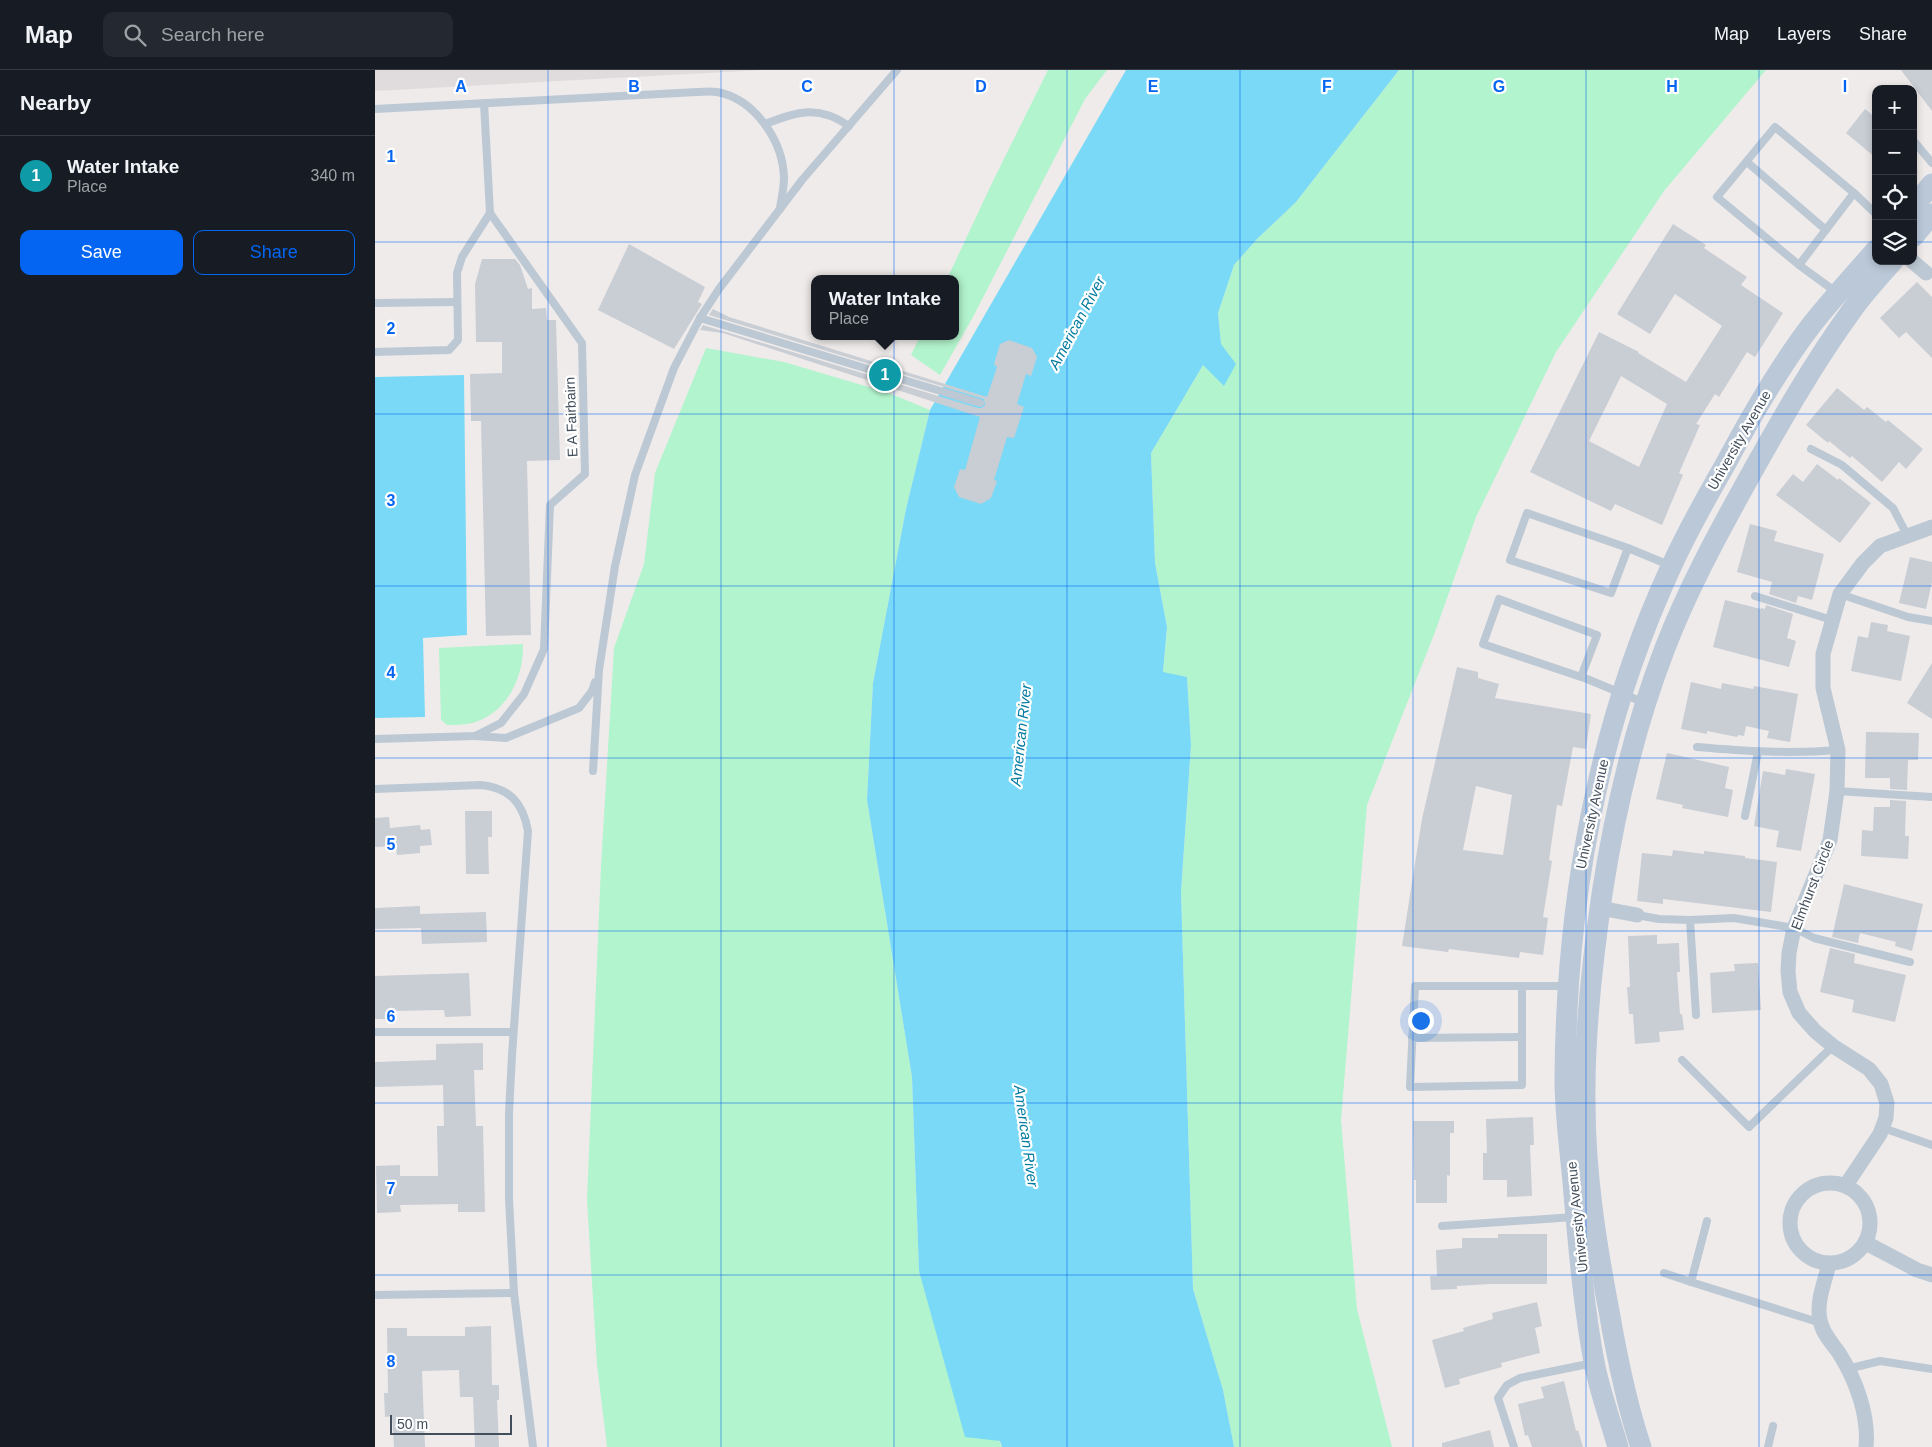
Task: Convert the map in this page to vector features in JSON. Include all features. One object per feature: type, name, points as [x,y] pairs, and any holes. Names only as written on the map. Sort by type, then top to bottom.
[{"type":"street","points":[[1917,202],[1932,184]]},
{"type":"street","points":[[1917,232],[1932,214]]},
{"type":"street","name":"University Avenue","points":[[1579,987],[1591,973],[1610,846],[1625,770],[1664,650],[1690,588],[1717,534],[1771,437],[1813,369],[1846,300],[1872,257]]},
{"type":"street","name":"University Avenue","points":[[1618,1447],[1595,1363],[1585,1216],[1565,1082],[1579,987],[1578,886],[1606,748],[1645,628],[1671,566],[1751,415],[1799,344],[1846,300],[1888,265]]},
{"type":"street","points":[[1917,265],[1929,276]]},
{"type":"street","name":"Elmhurst Circle","points":[[1846,1185],[1883,1128],[1887,1103],[1881,1084],[1869,1069],[1833,1046],[1815,1031],[1799,1013],[1790,992],[1788,971],[1794,928],[1830,840],[1837,791],[1838,750],[1823,688],[1823,654],[1840,594],[1863,563],[1881,546],[1932,527]]},
{"type":"street","points":[[1600,908],[1637,915]]},
{"type":"street","points":[[1832,1182],[1846,1185],[1860,1195],[1869,1210],[1871,1227],[1866,1244],[1850,1259],[1840,1263],[1829,1264],[1815,1261],[1803,1254],[1795,1242],[1790,1229],[1791,1215],[1796,1202],[1806,1191],[1818,1184],[1832,1182]]},
{"type":"street","name":"University Avenue","points":[[1585,1216],[1596,1239],[1619,1365],[1631,1418],[1641,1447]]},
{"type":"street","points":[[1866,1244],[1917,1270],[1932,1274]]},
{"type":"street","points":[[1829,1264],[1819,1311],[1821,1323],[1823,1330],[1856,1385],[1866,1425],[1866,1447]]},
{"type":"lane","points":[[593,771],[599,670],[615,566],[635,475],[674,368],[700,318],[719,289],[803,180],[897,70]]},
{"type":"lane","points":[[375,109],[717,92],[735,99],[751,109],[765,124],[774,139],[780,154],[784,178],[780,210]]},
{"type":"lane","points":[[375,352],[449,350],[458,340],[457,273],[462,257],[490,213],[484,103]]},
{"type":"lane","points":[[765,124],[795,112],[821,113],[836,116],[849,126]]},
{"type":"lane","points":[[1846,300],[1799,265],[1717,196],[1775,127],[1872,210]]},
{"type":"lane","points":[[1917,145],[1932,163]]},
{"type":"lane","points":[[1747,162],[1826,230]]},
{"type":"lane","points":[[1799,265],[1854,193]]},
{"type":"lane","name":"E A Fairbairn","points":[[375,739],[475,736],[501,723],[524,694],[544,649],[550,505],[585,474],[582,343],[490,213]]},
{"type":"lane","points":[[375,303],[457,302]]},
{"type":"lane","points":[[700,318],[980,403]]},
{"type":"lane","points":[[1811,449],[1842,465],[1893,508],[1907,536]]},
{"type":"lane","points":[[1628,548],[1611,593],[1510,560],[1527,513],[1628,548],[1671,566]]},
{"type":"lane","points":[[1840,594],[1908,617],[1932,622]]},
{"type":"lane","points":[[1755,596],[1832,620]]},
{"type":"lane","points":[[1581,677],[1597,635],[1499,599],[1483,644],[1581,677],[1646,704]]},
{"type":"lane","points":[[475,736],[506,738],[579,708],[592,691],[599,670]]},
{"type":"lane","points":[[1697,747],[1799,754],[1838,750]]},
{"type":"lane","points":[[1745,816],[1758,752]]},
{"type":"lane","points":[[375,789],[481,784],[510,795],[521,807],[525,816],[528,831],[513,1032],[509,1113],[509,1199],[514,1293],[533,1447]]},
{"type":"lane","points":[[1837,791],[1932,797]]},
{"type":"lane","points":[[1637,915],[1659,919],[1689,920],[1734,918],[1794,928],[1814,938],[1910,962]]},
{"type":"lane","points":[[1689,920],[1696,1016]]},
{"type":"lane","points":[[1522,986],[1522,1085],[1410,1087],[1415,986],[1522,986],[1579,987]]},
{"type":"lane","points":[[375,1032],[513,1032]]},
{"type":"lane","points":[[1412,1038],[1522,1037]]},
{"type":"lane","points":[[1682,1060],[1749,1127],[1833,1046]]},
{"type":"lane","points":[[1883,1128],[1932,1145]]},
{"type":"lane","points":[[1442,1226],[1585,1216]]},
{"type":"lane","points":[[1691,1282],[1707,1221]]},
{"type":"lane","points":[[1663,1273],[1821,1323]]},
{"type":"lane","points":[[375,1295],[514,1293]]},
{"type":"lane","points":[[1847,1369],[1880,1361],[1932,1368]]},
{"type":"lane","points":[[1513,1447],[1498,1398],[1507,1385],[1520,1378],[1595,1363]]},
{"type":"lane","points":[[1768,1447],[1773,1426]]},
{"type":"shaded area","points":[[375,70],[763,70],[375,91]]},
{"type":"green space","points":[[1048,70],[1107,70],[1085,99],[973,317],[940,375],[911,355],[918,340],[959,340],[959,275],[949,275]]},
{"type":"green space","points":[[1399,70],[1766,70],[1664,191],[1556,352],[1476,517],[1435,632],[1367,805],[1341,1120],[1357,1309],[1392,1447],[1234,1447],[1223,1390],[1193,1289],[1181,892],[1191,745],[1187,677],[1163,673],[1167,627],[1155,563],[1151,453],[1203,365],[1221,344],[1218,313],[1234,265],[1257,239],[1296,202]]},
{"type":"green space","points":[[706,348],[784,362],[889,393],[930,410],[906,509],[873,683],[867,800],[912,1077],[919,1271],[1002,1447],[607,1447],[597,1365],[587,1200],[601,866],[614,648],[644,564],[655,473]]},
{"type":"green space","points":[[523,644],[520,670],[516,683],[502,705],[480,720],[467,724],[447,725],[441,720],[439,648]]},
{"type":"water","name":"American River","points":[[1126,70],[1399,70],[1296,202],[1257,239],[1234,265],[1218,313],[1221,344],[1236,364],[1224,386],[1203,365],[1151,453],[1155,563],[1167,627],[1163,672],[1187,677],[1191,745],[1181,892],[1193,1289],[1223,1390],[1234,1447],[1002,1447],[1000,1441],[965,1437],[919,1271],[912,1077],[867,800],[873,683],[906,509],[930,410]]},
{"type":"water","points":[[464,375],[467,635],[423,638],[425,717],[375,718],[375,377]]},
{"type":"building","points":[[1901,70],[1932,70],[1932,111],[1917,91],[1917,85],[1912,85]]},
{"type":"building","points":[[1865,109],[1872,115],[1872,155],[1846,133]]},
{"type":"building","points":[[1673,224],[1706,245],[1704,248],[1747,277],[1741,285],[1783,313],[1755,357],[1747,352],[1719,397],[1715,394],[1696,424],[1700,425],[1679,473],[1683,475],[1662,525],[1615,504],[1611,511],[1530,472],[1599,332],[1639,352],[1686,382],[1722,326],[1675,294],[1650,334],[1617,314]],"holes":[[[1621,376],[1667,404],[1639,467],[1589,441]]]},
{"type":"building","points":[[629,244],[705,287],[698,302],[702,304],[674,349],[598,310]]},
{"type":"building","points":[[482,259],[515,259],[520,265],[528,289],[532,288],[532,309],[546,308],[547,320],[556,320],[560,460],[527,461],[531,635],[486,636],[481,421],[471,421],[470,374],[502,373],[502,342],[476,342],[475,284]]},
{"type":"building","points":[[1917,282],[1932,297],[1932,358],[1906,332],[1899,338],[1880,318]]},
{"type":"building","points":[[713,309],[729,317],[987,397],[997,367],[994,364],[1000,344],[1009,340],[1032,348],[1037,357],[1031,376],[1026,374],[1017,404],[1024,407],[1014,438],[1007,437],[994,480],[997,481],[991,498],[981,504],[959,497],[954,487],[960,469],[965,470],[980,417],[723,333],[700,330],[703,325],[978,408],[982,408],[985,405],[984,399],[709,315]]},
{"type":"building","points":[[1837,388],[1864,410],[1867,407],[1886,422],[1888,420],[1923,449],[1906,469],[1899,462],[1882,482],[1852,456],[1850,458],[1806,425]]},
{"type":"building","points":[[1817,464],[1838,480],[1839,478],[1871,503],[1840,543],[1776,495],[1793,474],[1803,482]]},
{"type":"building","points":[[1750,524],[1777,531],[1774,541],[1824,554],[1812,600],[1798,596],[1796,603],[1769,594],[1772,582],[1737,572]]},
{"type":"building","points":[[1910,557],[1932,562],[1932,582],[1926,609],[1899,603]]},
{"type":"building","points":[[1725,600],[1761,609],[1765,609],[1766,605],[1793,614],[1787,638],[1796,641],[1789,667],[1713,647]]},
{"type":"building","points":[[1871,622],[1888,625],[1887,631],[1910,636],[1901,681],[1851,671],[1858,636],[1868,638]]},
{"type":"building","points":[[1932,663],[1932,719],[1907,703]]},
{"type":"building","points":[[1457,667],[1478,672],[1478,678],[1499,684],[1495,698],[1591,714],[1586,749],[1573,747],[1562,806],[1557,805],[1549,860],[1552,861],[1543,917],[1548,918],[1543,955],[1520,952],[1519,958],[1449,949],[1448,952],[1402,946],[1422,819]],"holes":[[[1476,786],[1512,795],[1503,855],[1463,850]]]},
{"type":"building","points":[[1691,682],[1721,689],[1722,683],[1753,689],[1754,686],[1798,694],[1790,742],[1767,738],[1769,731],[1746,726],[1744,736],[1738,735],[1737,737],[1707,731],[1707,734],[1681,729]]},
{"type":"building","points":[[1866,732],[1919,733],[1918,760],[1908,760],[1907,790],[1890,789],[1890,778],[1865,778]]},
{"type":"building","points":[[1667,753],[1729,767],[1725,788],[1733,790],[1728,817],[1682,808],[1683,805],[1656,799]]},
{"type":"building","points":[[1786,769],[1815,774],[1801,851],[1776,847],[1779,831],[1754,826],[1763,771],[1785,775]]},
{"type":"building","points":[[1890,800],[1906,801],[1905,836],[1909,836],[1908,859],[1861,856],[1862,830],[1873,831],[1874,807],[1890,807]]},
{"type":"building","points":[[465,811],[492,811],[492,837],[488,837],[489,874],[466,874]]},
{"type":"building","points":[[389,817],[390,828],[420,825],[421,830],[430,829],[432,845],[420,846],[420,853],[397,855],[396,846],[375,847],[375,818]]},
{"type":"building","points":[[1673,850],[1704,854],[1704,851],[1777,862],[1771,912],[1663,899],[1663,904],[1637,901],[1642,853],[1672,856]]},
{"type":"building","points":[[1844,884],[1923,904],[1912,951],[1895,946],[1896,942],[1860,933],[1858,943],[1832,937]]},
{"type":"building","points":[[420,906],[420,914],[486,912],[487,942],[422,944],[421,928],[375,929],[375,908]]},
{"type":"building","points":[[1657,935],[1657,944],[1679,943],[1680,972],[1677,972],[1680,1014],[1682,1014],[1684,1030],[1659,1032],[1660,1042],[1635,1044],[1633,1014],[1629,1014],[1627,987],[1630,987],[1628,936]]},
{"type":"building","points":[[1830,948],[1855,954],[1854,963],[1906,975],[1895,1022],[1852,1012],[1854,1000],[1820,992]]},
{"type":"building","points":[[1758,963],[1761,1010],[1712,1013],[1710,973],[1735,971],[1734,964]]},
{"type":"building","points":[[469,973],[471,1016],[445,1017],[444,1010],[390,1011],[390,1019],[375,1019],[375,976]]},
{"type":"building","points":[[483,1043],[483,1070],[474,1070],[476,1126],[483,1126],[485,1212],[458,1212],[458,1204],[400,1205],[401,1212],[377,1213],[376,1166],[400,1165],[400,1176],[438,1176],[437,1126],[444,1126],[443,1085],[375,1087],[375,1062],[436,1060],[436,1044]]},
{"type":"building","points":[[1533,1117],[1534,1145],[1530,1145],[1532,1196],[1507,1197],[1507,1180],[1483,1180],[1483,1153],[1487,1153],[1486,1119]]},
{"type":"building","points":[[1413,1121],[1454,1121],[1454,1133],[1450,1133],[1450,1176],[1447,1175],[1447,1203],[1416,1203]]},
{"type":"building","points":[[1498,1234],[1547,1234],[1547,1284],[1490,1284],[1457,1286],[1457,1289],[1431,1290],[1430,1276],[1437,1276],[1436,1250],[1462,1248],[1462,1238],[1498,1238]]},
{"type":"building","points":[[1537,1302],[1542,1326],[1535,1328],[1540,1353],[1501,1363],[1502,1367],[1459,1379],[1460,1384],[1445,1388],[1432,1340],[1464,1331],[1463,1328],[1493,1319],[1492,1313]]},
{"type":"building","points":[[491,1326],[492,1385],[499,1385],[499,1400],[497,1400],[499,1447],[475,1447],[473,1397],[460,1397],[459,1370],[422,1371],[425,1447],[394,1447],[392,1416],[385,1417],[384,1393],[388,1393],[387,1328],[407,1328],[407,1336],[465,1336],[465,1327]]},
{"type":"building","points":[[1564,1381],[1576,1431],[1578,1430],[1583,1447],[1532,1447],[1528,1435],[1525,1436],[1518,1404],[1544,1398],[1541,1387]]},
{"type":"building","points":[[1490,1430],[1494,1447],[1442,1447],[1442,1443]]},
{"type":"place","name":"Water Intake","points":[[885,375]]}]
